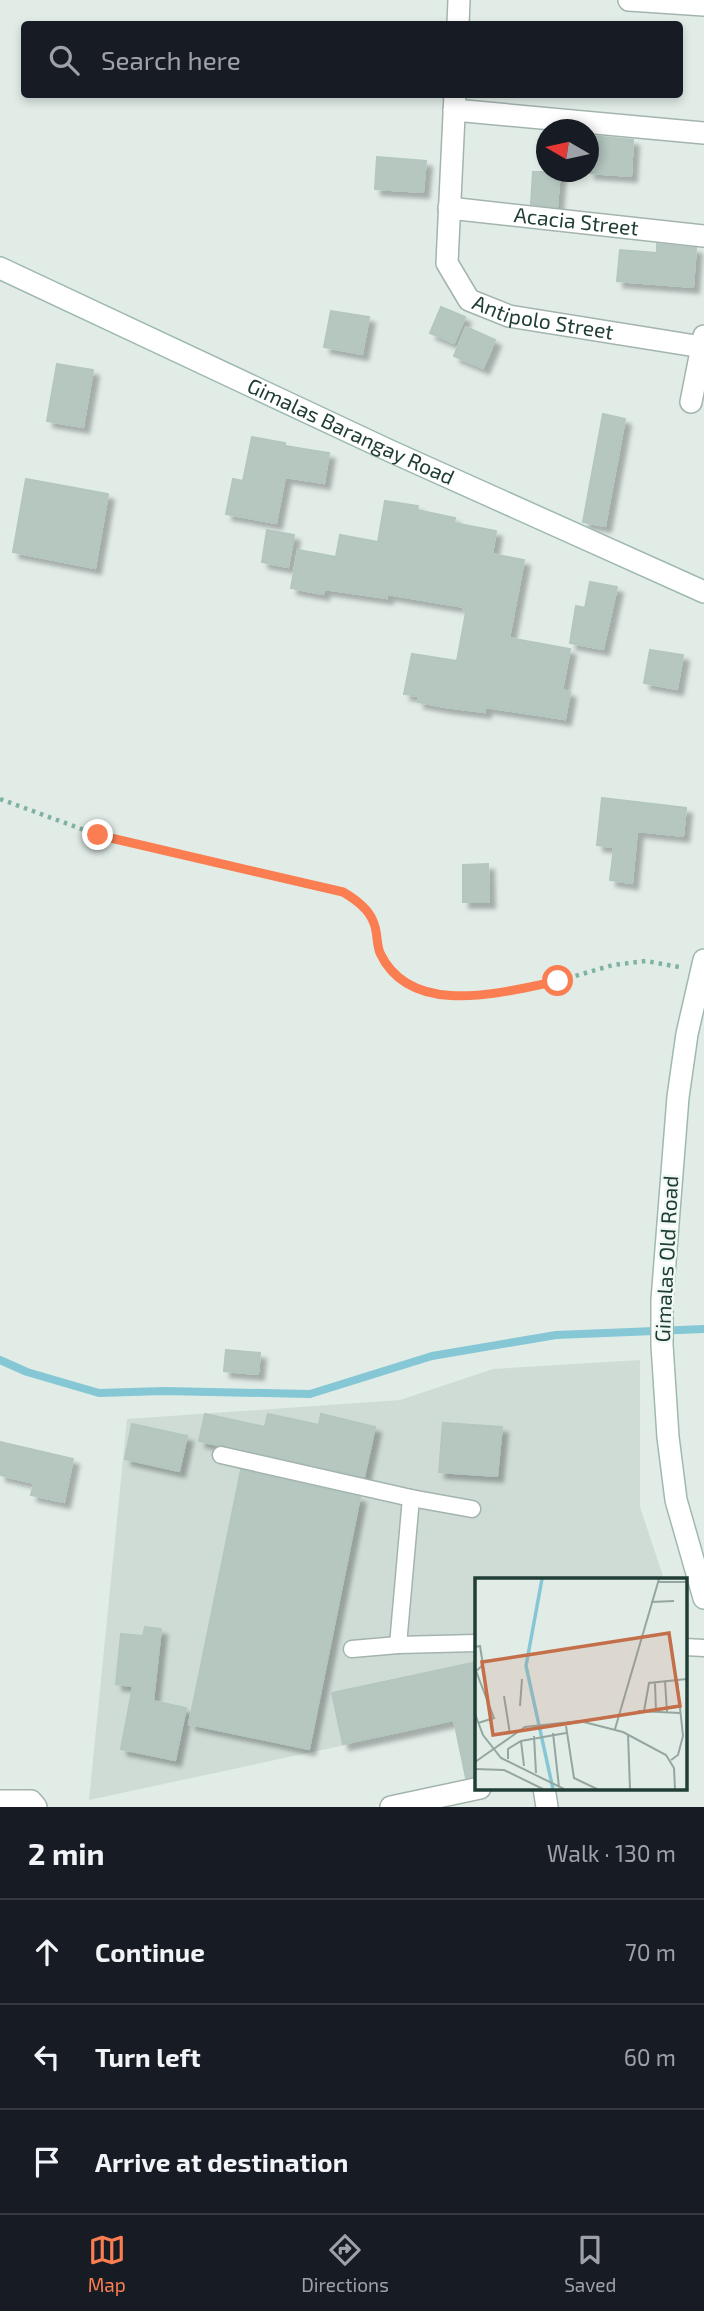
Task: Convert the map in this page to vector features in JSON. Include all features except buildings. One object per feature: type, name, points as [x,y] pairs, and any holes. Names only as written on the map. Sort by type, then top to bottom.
[{"type":"street","points":[[458,21],[459,0]]},
{"type":"street","points":[[629,0],[704,5]]},
{"type":"street","points":[[454,102],[704,134]]},
{"type":"street","name":"Antipolo Street","points":[[454,102],[447,263],[469,300],[509,316],[703,341]]},
{"type":"street","name":"Acacia Street","points":[[449,208],[704,236]]},
{"type":"street","name":"Gimalas Barangay Road","points":[[0,268],[376,444],[704,592]]},
{"type":"street","points":[[691,402],[703,341]]},
{"type":"street","name":"Gimalas Old Road","points":[[702,966],[687,1034],[678,1097],[662,1300],[662,1345],[668,1437],[676,1500],[704,1598]]},
{"type":"street","points":[[391,1807],[475,1789]]},
{"type":"street","points":[[0,1801],[31,1801],[36,1807]]},
{"type":"lane","points":[[221,1455],[472,1509]]},
{"type":"lane","points":[[398,1645],[411,1498]]},
{"type":"lane","points":[[352,1649],[475,1643]]},
{"type":"lane","points":[[686,1647],[704,1648]]},
{"type":"path","points":[[0,799],[98,835],[343,892],[360,903],[373,921],[379,951],[391,970],[406,984],[429,992],[463,998],[558,981],[613,965],[646,961],[702,966]]},
{"type":"shaded area","points":[[640,1360],[640,1507],[664,1578],[475,1578],[475,1717],[89,1800],[127,1419],[400,1400],[493,1369]]},
{"type":"waterway","points":[[0,1360],[27,1372],[99,1393],[164,1391],[310,1394],[432,1356],[556,1335],[704,1329]]},
{"type":"route","points":[[98,835],[343,892],[360,903],[373,921],[379,951],[391,970],[406,984],[429,992],[463,998],[558,981]]}]
